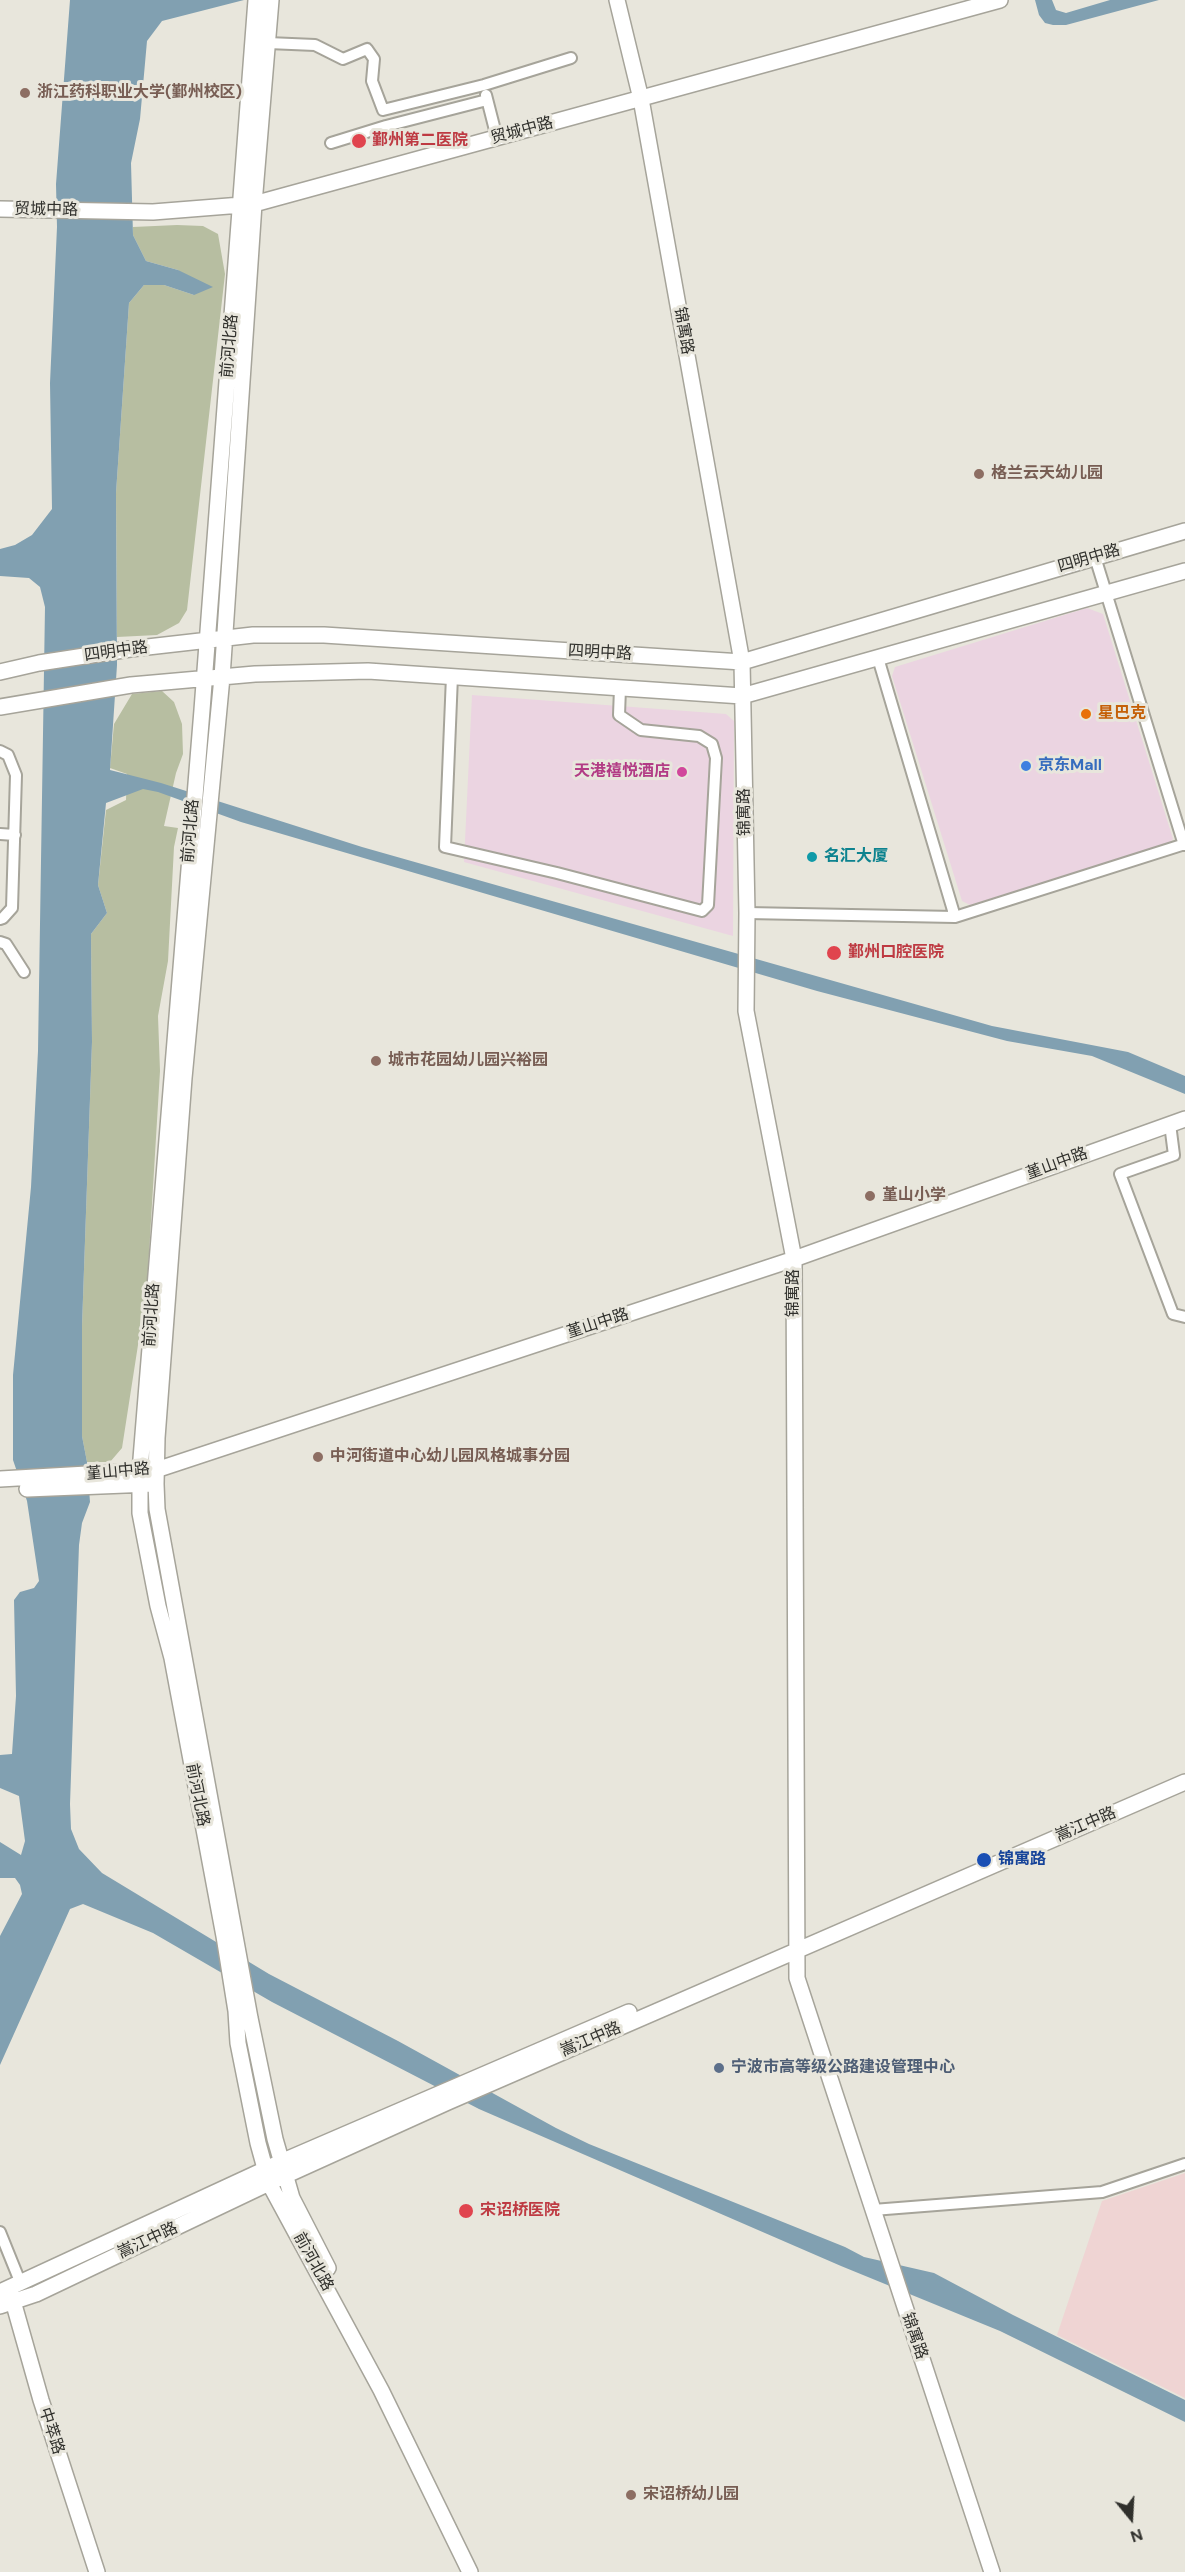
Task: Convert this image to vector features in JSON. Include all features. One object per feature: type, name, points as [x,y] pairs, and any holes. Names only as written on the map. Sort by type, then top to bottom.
[{"type":"main road","name":"锦寓路","points":[[616,0],[641,99],[742,662],[747,913],[746,1011],[794,1259],[796,1978],[992,2572]]},
{"type":"main road","name":"贸城中路","points":[[0,209],[153,212],[247,205],[999,0]]},
{"type":"main road","name":"前河北路","points":[[271,3],[247,205],[190,843],[148,1477],[157,1509],[230,1938],[283,2169],[292,2198],[389,2385],[478,2572]]},
{"type":"main road","name":"前河北路","points":[[148,1477],[225,639],[255,4]]},
{"type":"main road","name":"四明中路","points":[[0,672],[39,663],[130,649],[253,635],[324,635],[742,662],[1185,531]]},
{"type":"main road","name":"四明中路","points":[[0,707],[131,686],[204,678],[368,671],[742,696],[1185,572]]},
{"type":"main road","name":"堇山中路","points":[[6,1484],[148,1477],[794,1259],[1185,1119]]},
{"type":"main road","name":"嵩江中路","points":[[795,1947],[1185,1771]]},
{"type":"main road","name":"嵩江中路","points":[[9,2294],[36,2294],[267,2176],[514,2067],[1185,1782]]},
{"type":"main road","name":"前河北路","points":[[230,1938],[238,2043],[267,2176],[376,2380],[470,2572]]},
{"type":"main road","name":"中萃路","points":[[9,2294],[40,2400],[97,2572]]},
{"type":"street","points":[[268,43],[315,45],[343,59],[367,50],[374,58],[372,81],[386,126]]},
{"type":"street","points":[[383,111],[484,85],[571,58]]},
{"type":"street","points":[[484,85],[497,138]]},
{"type":"street","points":[[331,143],[386,126],[488,100]]},
{"type":"street","points":[[747,913],[955,917],[1185,844],[1095,557]]},
{"type":"street","points":[[878,658],[955,917]]},
{"type":"street","points":[[452,676],[445,847],[557,873],[702,912],[708,905],[710,883],[716,758],[712,744],[699,735],[641,730],[619,715],[620,688]]},
{"type":"street","points":[[0,751],[8,755],[16,775],[12,908],[0,919]]},
{"type":"street","points":[[0,834],[14,835]]},
{"type":"street","points":[[0,942],[6,944],[24,972]]},
{"type":"street","points":[[1170,1124],[1174,1155],[1120,1174],[1173,1314],[1185,1317]]},
{"type":"street","points":[[873,2210],[1102,2192],[1185,2164]]},
{"type":"street","points":[[0,2232],[9,2294]]},
{"type":"shaded area","points":[[1087,608],[1103,614],[1173,839],[1168,844],[970,905],[962,901],[892,676],[895,667]]},
{"type":"shaded area","points":[[472,695],[726,714],[734,721],[733,936],[464,862]]},
{"type":"shaded area","points":[[1185,2173],[1185,2398],[1057,2335],[1102,2201]]},
{"type":"green space","points":[[203,226],[218,234],[225,274],[187,610],[179,623],[157,635],[117,637],[116,493],[129,303],[144,285],[164,285],[194,295],[178,270],[146,261],[133,235],[133,227]]},
{"type":"green space","points":[[162,691],[174,702],[182,724],[183,754],[176,773],[164,826],[178,828],[174,847],[168,961],[158,1016],[160,1071],[147,1287],[122,1448],[110,1462],[87,1462],[82,1436],[82,1326],[92,1042],[91,934],[107,913],[98,885],[106,810],[126,800],[127,774],[110,768],[114,724],[132,694]]},
{"type":"water","points":[[70,0],[244,0],[162,21],[147,41],[140,119],[131,163],[133,235],[146,261],[178,270],[213,287],[194,295],[164,285],[144,285],[129,303],[116,493],[117,665],[110,770],[161,783],[362,847],[992,1026],[1128,1052],[1185,1076],[1185,1094],[1092,1056],[1007,1041],[817,991],[241,822],[158,792],[143,789],[106,803],[98,885],[107,913],[91,934],[92,1042],[82,1326],[82,1436],[87,1462],[90,1502],[82,1523],[79,1545],[70,1804],[71,1829],[79,1849],[102,1873],[269,1974],[398,2041],[556,2128],[589,2144],[845,2247],[864,2257],[934,2273],[1013,2315],[1185,2400],[1185,2422],[1000,2331],[841,2266],[479,2109],[272,2002],[153,1933],[83,1904],[70,1909],[0,2065],[0,1936],[22,1894],[15,1878],[0,1878],[0,1842],[21,1855],[25,1841],[19,1796],[0,1788],[0,1755],[12,1754],[16,1696],[14,1600],[20,1592],[34,1588],[39,1581],[27,1501],[13,1460],[13,1375],[31,1187],[38,1051],[45,607],[40,587],[29,578],[0,576],[0,549],[15,545],[32,535],[52,509],[50,383],[57,227],[56,184]]},
{"type":"water","points":[[1035,0],[1052,0],[1056,10],[1066,13],[1110,0],[1159,0],[1066,25],[1053,25],[1045,23],[1039,15]]},
{"type":"place","name":"浙江药科职业大学(鄞州校区)","points":[[25,93]]},
{"type":"place","name":"鄞州第二医院","points":[[359,141]]},
{"type":"place","name":"格兰云天幼儿园","points":[[979,474]]},
{"type":"place","name":"星巴克","points":[[1086,714]]},
{"type":"place","name":"京东Mall","points":[[1026,766]]},
{"type":"place","name":"天港禧悦酒店","points":[[682,772]]},
{"type":"place","name":"名汇大厦","points":[[812,857]]},
{"type":"place","name":"鄞州口腔医院","points":[[834,953]]},
{"type":"place","name":"城市花园幼儿园兴裕园","points":[[376,1061]]},
{"type":"place","name":"堇山小学","points":[[870,1196]]},
{"type":"place","name":"中河街道中心幼儿园风格城事分园","points":[[318,1457]]},
{"type":"place","name":"锦寓路","points":[[984,1860]]},
{"type":"place","name":"宁波市高等级公路建设管理中心","points":[[719,2068]]},
{"type":"place","name":"宋诏桥医院","points":[[466,2211]]},
{"type":"place","name":"宋诏桥幼儿园","points":[[631,2495]]}]
